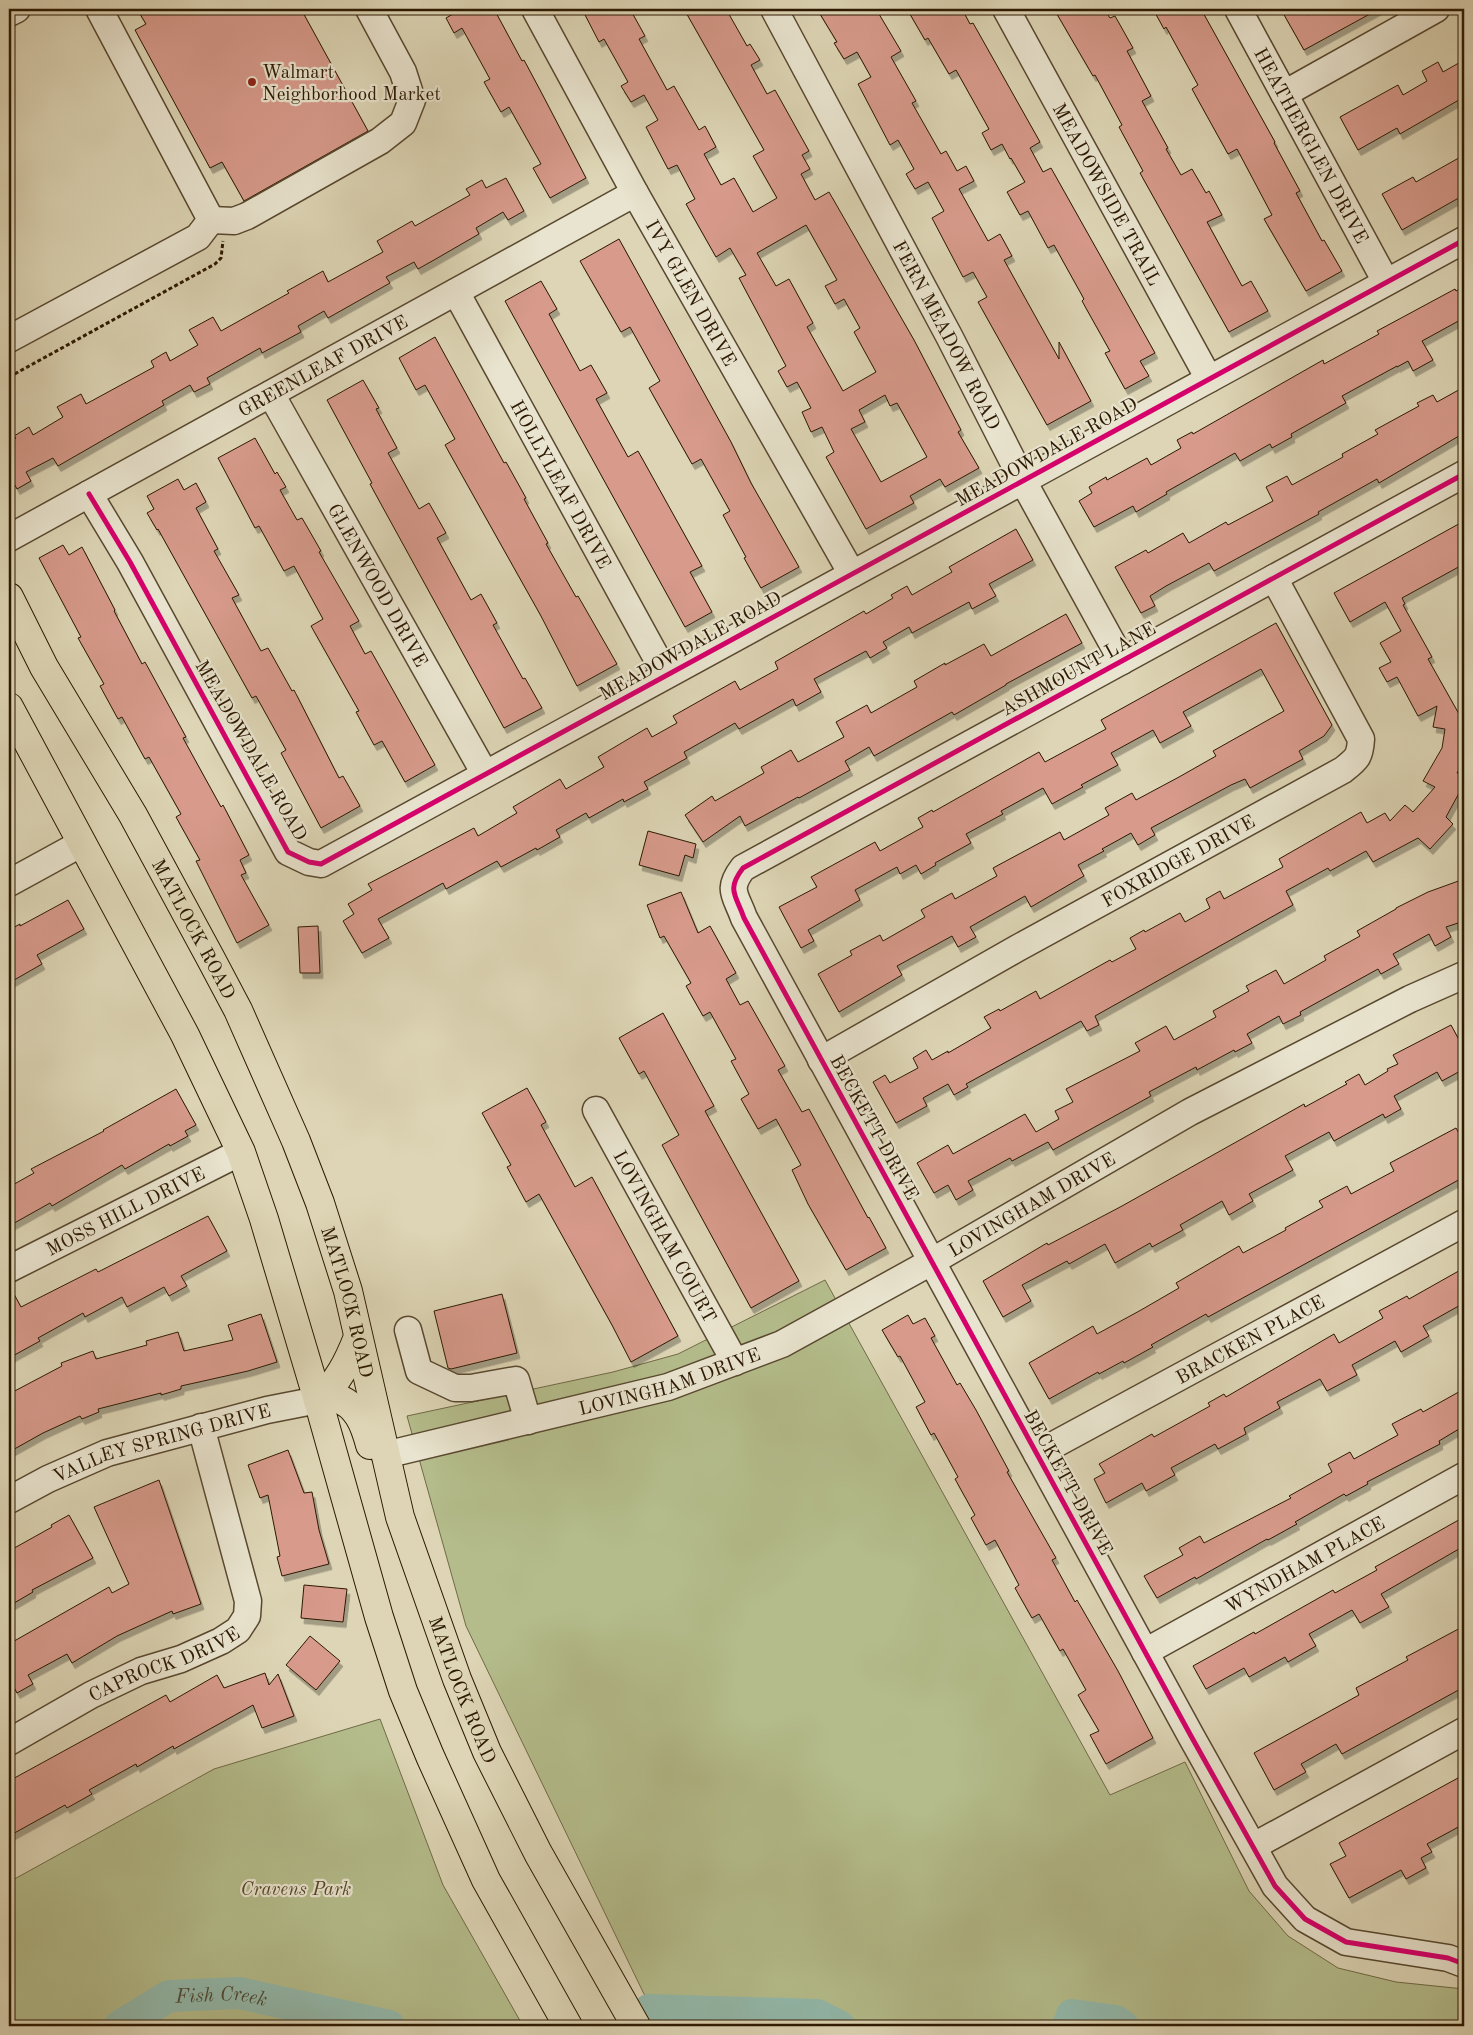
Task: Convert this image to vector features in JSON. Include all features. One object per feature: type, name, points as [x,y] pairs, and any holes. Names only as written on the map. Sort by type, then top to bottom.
[{"type":"main road","name":"MATLOCK ROAD","points":[[9,597],[44,667],[133,815],[238,1010],[296,1141],[320,1203],[348,1291],[400,1517],[457,1680],[487,1752],[538,1853],[636,2026]]},
{"type":"main road","points":[[9,707],[185,1035],[241,1152],[264,1219],[318,1400],[376,1609],[403,1691],[486,1880],[568,2026]]},
{"type":"main road","points":[[318,1400],[336,1383],[347,1365],[358,1337]]},
{"type":"main road","points":[[318,1400],[334,1398],[354,1409],[365,1427],[389,1516],[394,1528],[407,1539]]},
{"type":"street","points":[[9,13],[17,9]]},
{"type":"street","points":[[98,9],[217,229]]},
{"type":"street","points":[[9,339],[198,237],[247,216],[380,141],[403,123],[412,100],[403,72],[369,9]]},
{"type":"street","name":"IVY GLEN DRIVE","points":[[535,9],[635,193],[852,574]]},
{"type":"street","name":"FERN MEADOW ROAD","points":[[774,9],[949,336],[1023,481],[1122,661]]},
{"type":"street","name":"MEADOWSIDE TRAIL","points":[[1006,9],[1209,379]]},
{"type":"street","name":"HEATHERGLEN DRIVE","points":[[1238,9],[1386,282]]},
{"type":"street","points":[[1284,94],[1436,9]]},
{"type":"street","name":"GREENLEAF DRIVE","points":[[9,538],[635,193]]},
{"type":"street","name":"MEADOWDALE ROAD","points":[[89,494],[130,562],[288,852],[309,862],[321,864],[1464,240]]},
{"type":"street","name":"HOLLYLEAF DRIVE","points":[[456,292],[666,676]]},
{"type":"street","name":"GLENWOOD DRIVE","points":[[271,394],[485,774]]},
{"type":"street","name":"ASHMOUNT LANE","points":[[739,905],[732,890],[734,880],[743,868],[1464,474]]},
{"type":"street","name":"FOXRIDGE DRIVE","points":[[821,1060],[1016,949],[1343,770],[1356,760],[1360,752],[1361,740],[1274,578]]},
{"type":"street","points":[[9,883],[82,843]]},
{"type":"street","name":"BECKETT DRIVE","points":[[739,905],[744,918],[1144,1652],[1276,1886],[1305,1918],[1346,1942],[1448,1958],[1464,1964]]},
{"type":"street","name":"LOVINGHAM DRIVE","points":[[385,1455],[668,1387],[782,1344],[931,1262],[1190,1112],[1410,999],[1464,975]]},
{"type":"street","name":"LOVINGHAM COURT","points":[[596,1110],[735,1362]]},
{"type":"street","name":"MOSS HILL DRIVE","points":[[9,1269],[241,1152]]},
{"type":"street","name":"BRACKEN PLACE","points":[[1036,1454],[1464,1223]]},
{"type":"street","points":[[408,1330],[419,1371],[455,1388],[471,1388],[516,1380],[528,1421]]},
{"type":"street","name":"VALLEY SPRING DRIVE","points":[[9,1500],[48,1479],[108,1453],[268,1410],[318,1400]]},
{"type":"street","name":"CAPROCK DRIVE","points":[[9,1742],[91,1695],[141,1671],[181,1659],[221,1641],[238,1630],[247,1616],[248,1602],[202,1427]]},
{"type":"street","name":"WYNDHAM PLACE","points":[[1144,1652],[1464,1476]]},
{"type":"street","points":[[1254,1846],[1464,1731]]},
{"type":"path","points":[[9,376],[215,264],[221,258],[217,229]]},
{"type":"green space","points":[[825,1280],[1110,1795],[1185,1762],[1249,1891],[1288,1936],[1338,1968],[1396,1982],[1464,1989],[1464,2026],[662,2026],[643,1992],[466,1626],[407,1416],[613,1372],[678,1354]]},
{"type":"green space","name":"Cravens Park","points":[[380,1719],[443,1885],[523,2026],[9,2026],[9,1882],[214,1769]]},
{"type":"building","name":"Walmart Neighborhood Market","points":[[137,9],[301,9],[368,131],[244,201],[222,162],[210,168],[135,30],[146,24]]},
{"type":"building","points":[[451,9],[494,9],[522,61],[524,60],[586,178],[550,198],[533,168],[541,164],[509,107],[501,112],[484,82],[490,79],[462,28],[454,33],[446,18],[453,14]]},
{"type":"building","points":[[582,9],[630,9],[645,36],[639,39],[667,90],[674,86],[699,130],[705,126],[716,147],[704,154],[721,185],[734,178],[753,212],[777,198],[753,156],[764,150],[684,9],[726,9],[747,46],[750,44],[760,60],[751,65],[767,94],[775,90],[809,151],[802,155],[810,169],[801,174],[815,200],[829,192],[914,340],[961,430],[958,432],[979,468],[945,487],[940,479],[910,496],[914,503],[866,529],[826,457],[834,452],[822,427],[811,432],[802,412],[811,408],[797,382],[787,387],[778,371],[786,366],[739,278],[746,275],[730,248],[716,257],[686,204],[695,199],[677,165],[668,169],[646,127],[658,120],[644,95],[631,102],[621,86],[628,82],[604,39],[599,42]],"holes":[[[806,225],[837,280],[825,286],[835,304],[844,299],[860,328],[854,332],[876,372],[843,391],[807,327],[813,323],[789,279],[776,286],[757,253]],[[885,395],[890,406],[897,403],[927,457],[881,482],[851,429],[865,422],[859,410]]]},
{"type":"building","points":[[817,9],[876,9],[901,51],[891,57],[916,101],[912,103],[941,154],[946,151],[957,171],[966,166],[974,181],[959,189],[988,241],[1000,234],[1012,256],[1004,260],[1059,359],[1059,342],[1091,401],[1047,425],[978,302],[987,297],[973,272],[963,277],[932,218],[944,211],[928,182],[915,189],[906,174],[914,169],[898,140],[890,145],[858,84],[871,77],[857,52],[844,59],[834,43],[837,42]]},
{"type":"building","points":[[907,9],[962,9],[970,24],[973,23],[1040,142],[1030,148],[1043,172],[1051,168],[1155,353],[1140,361],[1149,376],[1125,389],[1105,353],[1110,351],[1054,245],[1048,248],[1028,211],[1020,215],[1007,192],[1025,182],[1002,144],[991,150],[982,133],[989,129],[956,70],[949,74],[928,38],[925,40]]},
{"type":"building","points":[[1054,9],[1104,9],[1110,18],[1115,16],[1133,48],[1127,51],[1151,96],[1142,101],[1168,148],[1166,149],[1181,175],[1192,169],[1206,193],[1209,191],[1222,215],[1207,222],[1242,286],[1251,281],[1268,311],[1229,332],[1140,173],[1143,171],[1119,127],[1122,125],[1095,75],[1093,76]]},
{"type":"building","points":[[1153,9],[1201,9],[1275,142],[1300,191],[1296,193],[1322,241],[1324,240],[1342,271],[1306,291],[1264,219],[1272,215],[1237,149],[1228,154],[1192,89],[1198,85],[1166,27],[1164,29]]},
{"type":"building","points":[[1291,9],[1304,9],[1307,15],[1318,9],[1379,9],[1304,50],[1283,13]]},
{"type":"building","points":[[1464,60],[1464,97],[1400,134],[1397,128],[1358,150],[1340,117],[1398,85],[1403,95],[1427,81],[1422,71],[1438,62],[1443,72]]},
{"type":"building","points":[[1464,155],[1464,195],[1402,230],[1382,194],[1413,177],[1416,182]]},
{"type":"building","points":[[506,178],[524,211],[508,220],[503,212],[476,228],[479,234],[434,260],[418,269],[414,262],[386,277],[390,283],[328,318],[324,311],[298,326],[301,332],[262,353],[260,348],[207,378],[210,384],[194,392],[190,385],[162,401],[164,405],[58,466],[53,458],[26,472],[31,481],[17,489],[9,474],[9,442],[16,438],[14,436],[29,427],[33,435],[63,417],[57,407],[81,394],[86,404],[154,367],[151,361],[166,352],[170,361],[198,345],[189,330],[213,317],[221,331],[289,293],[287,291],[323,271],[328,282],[383,252],[377,241],[412,221],[415,226],[470,195],[466,189],[482,180],[486,188]]},
{"type":"building","points":[[619,239],[731,442],[751,483],[799,567],[761,588],[723,515],[730,511],[701,459],[692,464],[649,388],[660,381],[630,327],[621,332],[580,261]]},
{"type":"building","points":[[541,281],[557,309],[549,314],[580,371],[591,365],[607,393],[596,399],[628,457],[638,451],[702,566],[690,572],[712,612],[685,627],[505,301]]},
{"type":"building","points":[[1464,286],[1464,318],[1422,341],[1433,360],[1413,371],[1408,361],[1397,366],[1342,396],[1346,403],[1291,434],[1292,437],[1272,448],[1270,444],[1240,461],[1235,453],[1166,492],[1167,494],[1136,512],[1133,506],[1094,527],[1079,501],[1092,493],[1089,487],[1106,477],[1107,480],[1147,458],[1151,465],[1181,448],[1177,440],[1192,432],[1193,434],[1323,360],[1324,364],[1379,334],[1377,331]]},
{"type":"building","points":[[435,337],[504,463],[506,462],[526,498],[524,499],[548,543],[546,544],[617,664],[577,686],[541,616],[445,445],[455,439],[425,385],[416,390],[399,358]]},
{"type":"building","points":[[363,380],[379,408],[376,409],[397,448],[388,453],[419,509],[429,503],[446,533],[437,538],[471,600],[481,594],[497,623],[493,625],[523,679],[525,678],[542,708],[504,728],[370,484],[372,483],[327,400]]},
{"type":"building","points":[[1464,387],[1464,433],[1379,483],[1377,479],[1318,512],[1319,514],[1214,571],[1209,563],[1166,586],[1150,596],[1155,606],[1141,613],[1115,567],[1146,550],[1148,553],[1183,533],[1189,543],[1226,522],[1228,525],[1273,501],[1266,487],[1287,476],[1292,485],[1343,457],[1342,454],[1378,434],[1375,430],[1419,406],[1417,403],[1433,395],[1437,402]]},
{"type":"building","points":[[255,438],[275,474],[277,472],[286,487],[280,490],[297,520],[302,518],[321,551],[319,552],[359,621],[350,626],[365,654],[371,651],[435,765],[405,782],[382,741],[374,745],[356,712],[359,711],[311,626],[323,619],[294,566],[284,571],[259,526],[255,528],[218,458]]},
{"type":"building","points":[[178,479],[184,490],[196,483],[206,502],[196,508],[218,549],[214,551],[239,595],[232,598],[261,651],[268,648],[292,691],[294,690],[339,778],[343,776],[360,806],[321,828],[281,753],[286,750],[256,696],[252,698],[158,529],[147,513],[154,509],[147,496]]},
{"type":"building","points":[[1464,521],[1464,564],[1402,598],[1405,604],[1403,605],[1432,657],[1428,659],[1459,714],[1464,715],[1464,761],[1457,773],[1464,776],[1464,784],[1446,817],[1453,824],[1430,849],[1418,838],[1373,862],[1366,851],[1330,871],[1328,868],[1286,891],[1293,905],[1095,1016],[1099,1025],[1087,1031],[1081,1021],[966,1084],[968,1087],[954,1095],[948,1084],[923,1098],[927,1106],[896,1123],[873,1082],[885,1075],[890,1083],[918,1068],[913,1058],[926,1050],[932,1060],[948,1051],[948,1053],[991,1028],[984,1017],[999,1009],[1000,1011],[1036,991],[1040,999],[1110,960],[1112,962],[1136,949],[1130,938],[1180,913],[1185,922],[1210,908],[1206,899],[1220,891],[1224,899],[1283,867],[1279,859],[1361,812],[1367,823],[1385,813],[1390,821],[1405,805],[1413,812],[1435,787],[1423,781],[1442,748],[1445,729],[1433,727],[1437,706],[1418,716],[1397,677],[1387,682],[1379,668],[1391,662],[1380,643],[1401,631],[1385,602],[1350,622],[1334,593]]},
{"type":"building","points":[[1016,529],[1033,560],[989,584],[996,596],[972,609],[969,602],[912,633],[909,627],[883,642],[887,648],[870,658],[866,651],[814,679],[821,692],[796,706],[793,699],[739,729],[735,723],[684,752],[687,758],[644,782],[648,789],[624,802],[623,799],[589,818],[586,813],[556,830],[560,837],[537,850],[536,848],[501,867],[497,861],[446,889],[443,883],[378,919],[389,938],[362,953],[343,921],[354,914],[348,904],[372,890],[368,884],[474,828],[478,836],[517,813],[513,807],[560,779],[566,789],[604,767],[598,757],[647,728],[652,737],[677,723],[673,716],[735,681],[740,690],[778,669],[775,662],[864,611],[866,614],[893,598],[891,595],[907,586],[912,595],[952,572],[949,567]]},
{"type":"building","points":[[63,545],[69,555],[82,547],[142,664],[145,662],[186,737],[183,738],[221,807],[223,805],[249,855],[240,860],[246,873],[241,875],[269,925],[237,943],[196,861],[200,860],[176,817],[181,814],[149,757],[145,759],[122,717],[118,719],[100,686],[104,684],[78,638],[81,637],[39,558]]},
{"type":"building","points":[[1066,614],[1082,643],[1006,684],[954,715],[952,712],[874,756],[869,747],[845,761],[850,770],[799,798],[745,826],[740,816],[703,842],[685,815],[712,796],[715,801],[764,773],[761,767],[791,750],[798,762],[844,737],[836,722],[867,705],[871,713],[917,687],[914,681],[945,663],[945,665],[984,644],[991,656]]},
{"type":"building","points":[[1276,623],[1332,725],[1324,736],[1299,751],[1303,759],[1250,788],[1245,779],[1231,785],[1151,828],[1155,835],[1138,845],[1131,833],[1078,865],[1084,876],[1031,907],[1025,896],[970,927],[976,937],[958,947],[952,936],[897,966],[902,975],[839,1012],[818,974],[852,955],[850,951],[880,935],[883,941],[925,917],[921,910],[952,893],[955,899],[997,876],[993,868],[1060,832],[1064,840],[1109,815],[1105,808],[1132,793],[1136,800],[1179,777],[1216,756],[1213,751],[1284,711],[1261,669],[1183,712],[1191,726],[1160,743],[1153,730],[1111,753],[1118,765],[1081,785],[1083,787],[1052,804],[1043,788],[1001,811],[1003,814],[966,834],[971,843],[935,863],[936,865],[921,874],[916,865],[900,874],[897,867],[855,890],[860,900],[808,930],[814,941],[801,948],[779,907],[817,887],[811,877],[875,842],[880,851],[923,827],[918,818],[932,810],[933,812],[1039,752],[1045,762],[1106,729],[1101,720]]},
{"type":"building","points":[[648,831],[696,844],[693,858],[685,855],[679,876],[639,865]]},
{"type":"building","points":[[1464,879],[1464,921],[1446,927],[1451,937],[1435,946],[1429,934],[1393,954],[1399,964],[1381,974],[1378,969],[1300,1012],[1301,1015],[1283,1024],[1279,1016],[1247,1034],[1252,1043],[1235,1052],[1234,1050],[1197,1070],[1196,1067],[1149,1092],[1151,1096],[1053,1150],[1048,1142],[1012,1161],[1010,1158],[968,1181],[973,1190],[956,1200],[948,1185],[934,1193],[917,1163],[948,1145],[953,1154],[1025,1114],[1036,1132],[1059,1119],[1055,1111],[1073,1102],[1066,1089],[1140,1051],[1135,1043],[1166,1026],[1174,1040],[1216,1017],[1213,1011],[1249,991],[1246,986],[1276,970],[1284,984],[1326,960],[1324,956],[1360,936],[1357,931],[1396,908],[1428,892]]},
{"type":"building","points":[[681,892],[698,933],[710,926],[736,973],[726,979],[740,1005],[748,1001],[785,1066],[778,1070],[802,1112],[809,1109],[886,1248],[846,1270],[808,1204],[792,1170],[801,1165],[776,1119],[758,1129],[741,1099],[749,1094],[731,1061],[736,1059],[710,1012],[703,1016],[686,986],[691,983],[664,936],[660,938],[647,905]]},
{"type":"building","points":[[68,900],[84,929],[37,955],[42,964],[9,983],[9,930]]},
{"type":"building","points":[[318,926],[320,973],[300,973],[298,927]]},
{"type":"building","points":[[663,1013],[714,1106],[705,1111],[799,1281],[751,1308],[662,1145],[679,1135],[644,1071],[639,1074],[619,1038]]},
{"type":"building","points":[[1451,1025],[1464,1049],[1464,1069],[1442,1081],[1437,1072],[1394,1096],[1401,1109],[1385,1118],[1383,1114],[1334,1141],[1329,1132],[1285,1156],[1293,1170],[1249,1194],[1253,1201],[1229,1215],[1222,1201],[1180,1225],[1183,1230],[1152,1247],[1150,1243],[1115,1263],[1105,1244],[1069,1264],[1067,1261],[1022,1285],[1031,1301],[1003,1317],[983,1281],[1047,1243],[1048,1245],[1122,1206],[1304,1104],[1305,1107],[1347,1084],[1345,1082],[1359,1074],[1365,1085],[1388,1071],[1387,1069],[1398,1064],[1393,1055]]},
{"type":"building","points":[[527,1088],[546,1122],[541,1125],[575,1187],[592,1177],[678,1336],[631,1362],[539,1194],[526,1202],[507,1167],[511,1165],[482,1113]]},
{"type":"building","points":[[176,1089],[196,1125],[185,1131],[188,1136],[170,1146],[169,1144],[125,1169],[122,1165],[52,1206],[50,1203],[9,1226],[9,1187],[34,1173],[31,1169],[104,1131]]},
{"type":"building","points":[[1456,1128],[1464,1142],[1464,1177],[1208,1317],[1206,1314],[1151,1345],[1153,1347],[1124,1363],[1123,1361],[1099,1374],[1098,1372],[1049,1399],[1029,1363],[1093,1326],[1097,1334],[1141,1310],[1179,1288],[1176,1283],[1239,1246],[1243,1253],[1286,1230],[1285,1228],[1323,1207],[1319,1201],[1347,1186],[1351,1194],[1394,1171],[1390,1163]]},
{"type":"building","points":[[208,1216],[227,1251],[181,1276],[187,1286],[169,1296],[164,1287],[127,1307],[122,1297],[85,1317],[83,1313],[38,1338],[40,1341],[9,1358],[9,1285],[21,1307],[96,1269],[98,1272]]},
{"type":"building","points":[[1464,1268],[1464,1303],[1423,1326],[1429,1336],[1401,1352],[1395,1341],[1352,1365],[1357,1375],[1327,1391],[1320,1379],[1277,1402],[1280,1408],[1244,1428],[1246,1434],[1218,1449],[1215,1444],[1171,1468],[1175,1475],[1146,1491],[1142,1483],[1106,1503],[1094,1479],[1105,1473],[1099,1464],[1152,1434],[1154,1437],[1210,1406],[1208,1403],[1224,1394],[1226,1397],[1334,1334],[1339,1343],[1383,1318],[1379,1311],[1407,1296],[1409,1299]]},
{"type":"building","points":[[502,1294],[517,1353],[451,1369],[448,1368],[434,1311]]},
{"type":"building","points":[[261,1314],[277,1362],[248,1371],[181,1386],[181,1389],[161,1395],[161,1393],[98,1409],[99,1412],[82,1419],[80,1416],[43,1433],[9,1452],[9,1394],[62,1366],[61,1363],[93,1351],[96,1359],[147,1345],[146,1341],[178,1332],[184,1351],[233,1340],[228,1325]]},
{"type":"building","points":[[908,1315],[913,1324],[925,1318],[935,1336],[931,1338],[957,1385],[960,1383],[976,1410],[1009,1471],[1007,1472],[1056,1558],[1052,1560],[1075,1602],[1077,1600],[1118,1671],[1153,1738],[1106,1764],[1090,1735],[1099,1731],[1078,1695],[1086,1690],[1063,1649],[1060,1651],[1039,1614],[1032,1618],[1015,1588],[1019,1585],[995,1540],[986,1545],[971,1518],[975,1515],[955,1479],[958,1477],[934,1433],[931,1435],[916,1407],[925,1402],[900,1356],[898,1357],[882,1330]]},
{"type":"building","points":[[1464,1389],[1464,1426],[1439,1441],[1440,1444],[1367,1482],[1368,1484],[1346,1496],[1344,1494],[1268,1540],[1157,1598],[1144,1576],[1183,1555],[1179,1548],[1200,1536],[1204,1543],[1291,1498],[1289,1496],[1332,1472],[1328,1464],[1350,1452],[1354,1459],[1398,1435],[1392,1424],[1421,1409],[1423,1412]]},
{"type":"building","points":[[288,1450],[304,1493],[312,1492],[319,1530],[329,1564],[282,1576],[277,1557],[280,1556],[268,1495],[260,1498],[248,1465]]},
{"type":"building","points":[[159,1480],[201,1604],[173,1614],[172,1611],[117,1636],[72,1663],[67,1654],[28,1675],[33,1684],[17,1693],[9,1678],[9,1644],[109,1587],[112,1593],[129,1584],[94,1507]]},
{"type":"building","points":[[69,1515],[93,1558],[32,1590],[33,1592],[9,1606],[9,1551],[52,1527],[51,1525]]},
{"type":"building","points":[[1464,1517],[1464,1546],[1381,1594],[1389,1607],[1360,1623],[1352,1610],[1309,1634],[1316,1646],[1288,1662],[1285,1657],[1249,1677],[1244,1668],[1206,1689],[1193,1666],[1333,1590],[1335,1593],[1377,1570],[1375,1567]]},
{"type":"building","points":[[304,1585],[347,1589],[343,1622],[301,1618]]},
{"type":"building","points":[[1464,1626],[1464,1687],[1342,1754],[1336,1744],[1301,1764],[1306,1772],[1274,1790],[1254,1753],[1359,1695],[1356,1688],[1408,1660],[1406,1657]]},
{"type":"building","points":[[310,1636],[340,1661],[316,1690],[286,1665]]},
{"type":"building","points":[[265,1673],[269,1685],[278,1674],[294,1716],[262,1728],[253,1705],[174,1749],[173,1746],[137,1767],[136,1764],[89,1790],[92,1794],[67,1808],[65,1805],[9,1836],[9,1781],[166,1695],[170,1702],[217,1675],[224,1688]]},
{"type":"building","points":[[1458,1778],[1464,1790],[1464,1824],[1427,1844],[1432,1852],[1421,1858],[1426,1868],[1406,1879],[1401,1870],[1349,1898],[1330,1864],[1346,1856],[1339,1843]]},
{"type":"waterway","name":"Fish Creek","points":[[120,2026],[169,1996],[239,1993],[389,2026]]},
{"type":"waterway","name":"Fish Creek","points":[[649,2010],[817,2015],[839,2026]]},
{"type":"waterway","name":"Fish Creek","points":[[1068,2026],[1072,2015],[1116,2021],[1123,2026]]},
{"type":"cycle path","points":[[89,494],[130,562],[288,852],[309,862],[321,864],[1464,240]]},
{"type":"cycle path","points":[[1464,474],[743,868],[734,887],[734,893],[744,918],[1191,1736],[1275,1886],[1305,1919],[1346,1942],[1448,1958],[1464,1964]]},
{"type":"place","name":"Walmart Neighborhood Market","points":[[252,82]]}]
